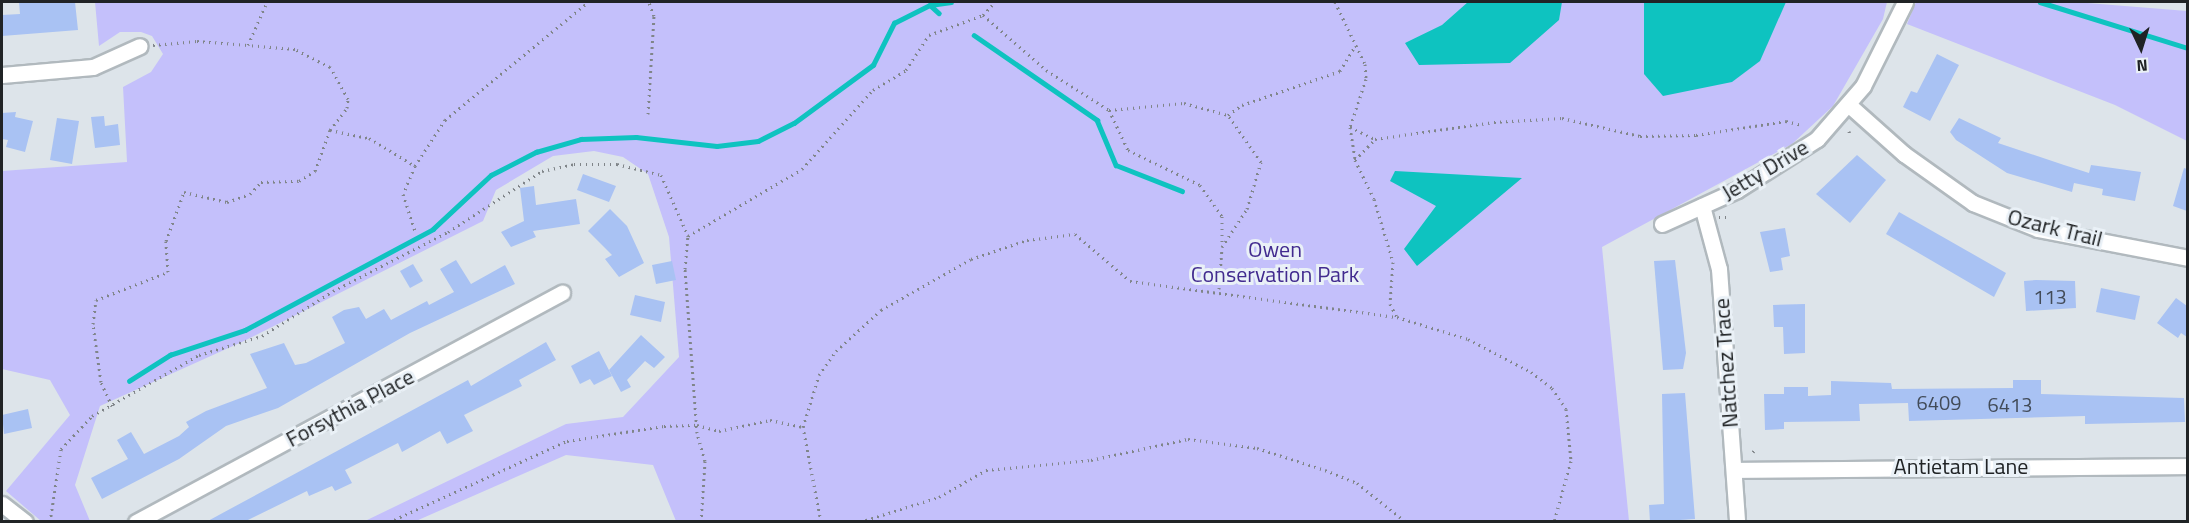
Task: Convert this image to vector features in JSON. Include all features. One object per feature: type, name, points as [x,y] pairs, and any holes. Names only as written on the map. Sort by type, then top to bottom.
[{"type":"street","name":"Jetty Drive","points":[[1662,224],[1790,160],[1849,105],[1886,48],[1905,2]]},
{"type":"street","points":[[2,75],[93,67],[140,46]]},
{"type":"street","name":"Ozark Trail","points":[[1849,105],[1904,154],[1973,203],[2038,229],[2187,258]]},
{"type":"street","name":"Natchez Trace","points":[[1702,206],[1719,269],[1737,522]]},
{"type":"street","name":"Forsythia Place","points":[[136,522],[562,292]]},
{"type":"street","name":"Antietam Lane","points":[[1734,470],[2187,465]]},
{"type":"street","points":[[2,504],[25,522]]},
{"type":"path","points":[[248,45],[267,2]]},
{"type":"path","points":[[415,231],[403,194],[415,166],[445,120],[588,2]]},
{"type":"path","points":[[648,114],[654,16],[649,2]]},
{"type":"path","points":[[688,236],[802,169],[873,90],[906,70],[929,35],[983,15],[995,2]]},
{"type":"path","points":[[1335,2],[1347,20],[1353,49],[1365,64],[1366,79],[1350,127],[1355,160],[1393,262],[1390,304],[1398,317]]},
{"type":"path","points":[[983,15],[1046,70],[1109,110],[1128,150],[1200,185],[1222,216],[1219,290]]},
{"type":"path","points":[[112,406],[101,382],[93,324],[96,300],[168,272],[166,241],[184,192],[227,202],[250,194],[261,182],[299,180],[315,171],[330,130],[348,99],[330,67],[296,48],[197,41],[140,46]]},
{"type":"path","points":[[1228,115],[1242,105],[1340,71],[1353,49]]},
{"type":"path","points":[[1109,110],[1184,103],[1228,115],[1261,162],[1247,209],[1222,247]]},
{"type":"path","points":[[1350,127],[1375,139],[1562,118],[1640,136],[1696,135],[1786,121],[1802,126]]},
{"type":"path","points":[[330,130],[369,138],[415,166]]},
{"type":"path","points":[[1849,131],[1850,136]]},
{"type":"path","points":[[1355,160],[1375,139]]},
{"type":"path","points":[[50,522],[61,449],[92,416],[199,355],[262,336],[333,291],[448,232],[542,171],[574,164],[617,164],[661,175],[688,236],[685,269],[697,424],[705,461],[701,522]]},
{"type":"path","points":[[821,522],[802,427],[819,375],[836,351],[881,310],[971,259],[1027,240],[1075,234],[1130,281],[1164,289],[1219,290],[1398,317],[1468,339],[1552,388],[1566,409],[1570,461],[1554,522]]},
{"type":"path","points":[[389,522],[567,441],[697,424],[719,431],[770,420],[802,427]]},
{"type":"path","points":[[860,522],[939,497],[986,470],[1091,460],[1188,439],[1257,448],[1325,470],[1357,483],[1406,522]]},
{"type":"green space","name":"Owen Conservation Park","points":[[95,2],[1887,2],[1883,19],[1833,106],[1792,144],[1602,247],[1629,521],[676,521],[653,465],[566,455],[416,521],[365,521],[566,424],[623,417],[679,357],[669,237],[648,174],[623,157],[594,151],[553,156],[496,190],[483,221],[244,341],[100,406],[75,485],[90,521],[41,521],[6,491],[70,415],[50,380],[2,369],[2,171],[127,162],[123,87],[151,72],[163,54],[152,36],[141,32],[120,32],[99,46]]},
{"type":"green space","points":[[1916,2],[2075,2],[2187,11],[2187,141],[2115,105],[1907,24]]},
{"type":"water","points":[[1468,2],[1562,2],[1559,20],[1510,63],[1419,65],[1405,43],[1442,25]]},
{"type":"water","points":[[1644,2],[1786,2],[1760,61],[1732,82],[1663,96],[1644,74]]},
{"type":"water","points":[[1395,171],[1522,178],[1417,266],[1404,249],[1436,206],[1390,181]]},
{"type":"building","points":[[19,2],[75,2],[78,30],[2,36],[2,15],[20,14]]},
{"type":"building","points":[[1937,54],[1959,65],[1930,121],[1903,107],[1911,91],[1917,93]]},
{"type":"building","points":[[16,112],[15,117],[33,121],[25,152],[6,147],[8,140],[2,139],[2,113]]},
{"type":"building","points":[[104,116],[105,126],[118,124],[120,145],[95,148],[91,117]]},
{"type":"building","points":[[57,118],[79,121],[72,164],[50,160]]},
{"type":"building","points":[[1959,118],[2001,138],[1998,143],[2089,173],[2091,165],[2141,172],[2135,201],[2102,195],[2103,189],[2074,183],[2072,192],[2007,173],[1956,140],[1950,132]]},
{"type":"building","points":[[1857,155],[1886,180],[1850,223],[1816,194]]},
{"type":"building","points":[[2184,168],[2187,169],[2187,211],[2173,206]]},
{"type":"building","points":[[583,174],[616,186],[609,202],[577,190]]},
{"type":"building","points":[[534,186],[536,205],[576,199],[580,224],[533,231],[536,237],[511,247],[501,232],[524,221],[520,188]]},
{"type":"building","points":[[610,209],[627,226],[644,263],[619,277],[605,259],[612,255],[588,231]]},
{"type":"building","points":[[1899,212],[2006,273],[1994,297],[1886,234]]},
{"type":"building","points":[[1785,228],[1790,256],[1781,258],[1783,270],[1770,272],[1760,232]]},
{"type":"building","points":[[456,260],[471,284],[505,265],[515,284],[410,333],[278,408],[226,426],[179,459],[102,499],[91,478],[128,459],[117,440],[131,432],[144,454],[179,436],[189,427],[186,422],[206,411],[267,388],[250,354],[284,343],[295,365],[306,363],[345,343],[332,317],[344,310],[359,307],[366,319],[384,309],[391,320],[427,301],[429,305],[454,292],[440,269]]},
{"type":"building","points":[[1675,260],[1686,353],[1683,369],[1663,370],[1654,261]]},
{"type":"building","points":[[672,261],[676,280],[656,284],[652,265]]},
{"type":"building","points":[[413,264],[423,281],[410,288],[400,271]]},
{"type":"building","points":[[2024,281],[2075,281],[2076,308],[2026,311]]},
{"type":"building","points":[[2101,288],[2140,296],[2135,320],[2096,312]]},
{"type":"building","points":[[635,295],[665,302],[661,322],[630,315]]},
{"type":"building","points":[[2176,298],[2187,306],[2187,337],[2181,333],[2178,338],[2157,323]]},
{"type":"building","points":[[1805,304],[1805,353],[1784,354],[1783,327],[1774,327],[1773,305]]},
{"type":"building","points":[[641,335],[665,357],[654,368],[645,361],[627,380],[631,387],[621,392],[609,370]]},
{"type":"building","points":[[546,342],[556,360],[519,380],[522,386],[464,415],[473,431],[447,444],[440,431],[402,452],[398,443],[345,470],[352,483],[335,491],[332,486],[309,496],[307,491],[244,522],[206,522],[468,380],[471,386]]},
{"type":"building","points":[[599,351],[612,376],[594,385],[590,379],[580,384],[571,366]]},
{"type":"building","points":[[2013,380],[2041,380],[2041,394],[2184,398],[2185,422],[2085,424],[2085,416],[1909,421],[1908,403],[1859,404],[1860,421],[1784,422],[1784,429],[1765,430],[1764,394],[1784,394],[1784,387],[1808,387],[1808,396],[1831,395],[1831,381],[1891,383],[1892,389],[2013,388]]},
{"type":"building","points":[[1685,393],[1695,519],[1650,522],[1649,505],[1664,504],[1662,394]]},
{"type":"building","points":[[28,409],[32,428],[4,434],[2,415]]},
{"type":"waterway","points":[[129,381],[170,355],[245,330],[433,229],[491,175],[536,152],[581,139],[636,137],[717,146],[758,141],[794,123],[873,65],[894,23],[930,5],[951,2]]},
{"type":"waterway","points":[[2040,2],[2188,48]]},
{"type":"waterway","points":[[930,5],[939,13]]},
{"type":"waterway","points":[[974,35],[1097,120],[1116,165],[1182,191]]}]
